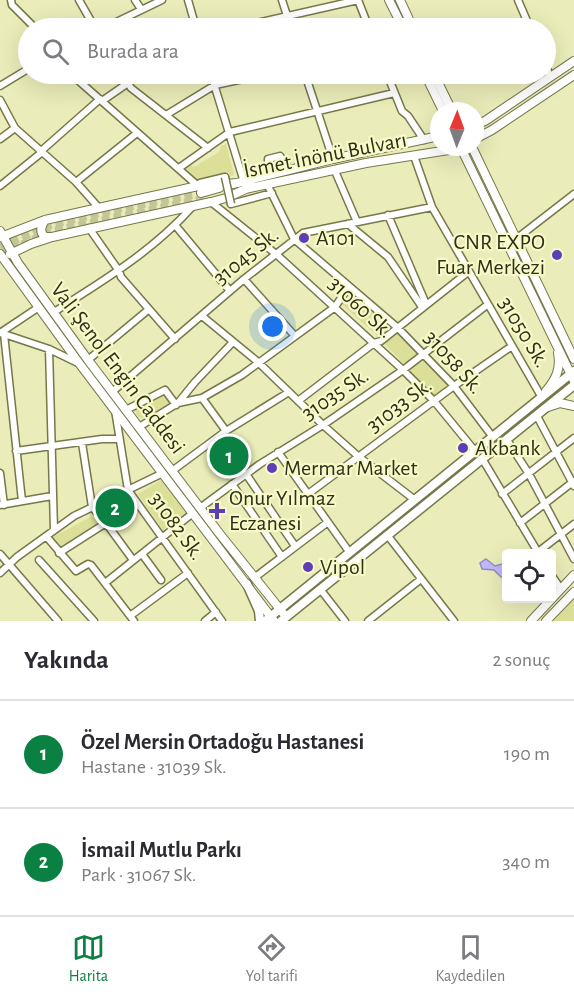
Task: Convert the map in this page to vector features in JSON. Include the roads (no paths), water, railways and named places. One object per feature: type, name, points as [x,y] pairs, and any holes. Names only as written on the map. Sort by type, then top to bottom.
[{"type":"highway","points":[[250,581],[259,611],[267,620],[543,395],[573,378]]},
{"type":"highway","points":[[286,620],[320,589],[537,416],[573,378]]},
{"type":"main road","points":[[389,0],[398,18]]},
{"type":"main road","points":[[400,0],[408,18]]},
{"type":"main road","points":[[556,73],[574,61]]},
{"type":"main road","points":[[484,134],[574,75]]},
{"type":"main road","points":[[430,84],[439,102]]},
{"type":"main road","points":[[439,84],[448,102]]},
{"type":"main road","points":[[484,121],[540,84]]},
{"type":"main road","name":"İsmet İnönü Bulvarı","points":[[243,184],[333,159],[430,138]]},
{"type":"main road","name":"İsmet İnönü Bulvarı","points":[[1,235],[45,220],[99,208],[200,190],[243,184],[267,184],[366,163],[430,153]]},
{"type":"main road","points":[[466,156],[559,338],[574,359]]},
{"type":"main road","points":[[467,156],[516,239],[559,338],[573,378]]},
{"type":"main road","points":[[1,258],[52,237],[226,198],[243,184]]},
{"type":"main road","points":[[45,220],[41,232],[45,237],[52,237]]},
{"type":"main road","name":"Vali Şenol Engin Caddesi","points":[[1,235],[18,263],[88,360],[172,471],[196,511]]},
{"type":"main road","name":"Vali Şenol Engin Caddesi","points":[[1,258],[163,473],[196,511],[250,581],[280,609],[286,620]]},
{"type":"main road","points":[[559,338],[574,344]]},
{"type":"main road","points":[[543,395],[558,374],[559,338]]},
{"type":"main road","points":[[546,408],[560,403],[574,406]]},
{"type":"main road","points":[[531,621],[574,575]]},
{"type":"main road","points":[[546,621],[574,592]]},
{"type":"street","points":[[11,0],[12,5],[25,18]]},
{"type":"street","points":[[80,0],[90,18]]},
{"type":"street","points":[[135,0],[141,9]]},
{"type":"street","points":[[123,18],[162,0]]},
{"type":"street","points":[[188,0],[193,18]]},
{"type":"street","points":[[282,0],[287,17]]},
{"type":"street","points":[[282,18],[358,0],[365,18]]},
{"type":"street","points":[[518,0],[526,18]]},
{"type":"street","points":[[0,86],[18,75]]},
{"type":"street","points":[[83,84],[179,168],[200,190],[225,177],[231,204],[272,193]]},
{"type":"street","points":[[0,186],[101,100],[124,84]]},
{"type":"street","points":[[129,84],[208,148]]},
{"type":"street","points":[[166,115],[220,84]]},
{"type":"street","points":[[308,84],[333,159]]},
{"type":"street","points":[[391,84],[402,111],[424,140]]},
{"type":"street","points":[[215,85],[243,184]]},
{"type":"street","points":[[179,168],[230,132],[394,93]]},
{"type":"street","points":[[0,100],[15,128],[76,182],[99,208]]},
{"type":"street","points":[[0,139],[15,128]]},
{"type":"street","points":[[76,182],[137,133]]},
{"type":"street","name":"31050 Sk.","points":[[414,156],[432,207],[487,305],[543,395]]},
{"type":"street","points":[[269,175],[268,164],[282,160],[290,170]]},
{"type":"street","points":[[335,171],[357,222]]},
{"type":"street","name":"31058 Sk.","points":[[267,184],[294,240],[398,328],[454,386],[492,436]]},
{"type":"street","points":[[516,239],[574,194]]},
{"type":"street","name":"31060 Sk.","points":[[212,202],[276,254],[403,370],[434,400],[475,451]]},
{"type":"street","points":[[54,312],[119,271],[175,225],[192,207]]},
{"type":"street","name":"31045 Sk.","points":[[112,392],[244,279],[303,233],[432,207]]},
{"type":"street","points":[[388,215],[424,306]]},
{"type":"street","points":[[348,224],[388,257],[424,306]]},
{"type":"street","points":[[175,225],[231,291]]},
{"type":"street","points":[[89,228],[121,277],[174,339]]},
{"type":"street","points":[[298,401],[374,343],[381,341],[468,272]]},
{"type":"street","points":[[244,279],[294,335]]},
{"type":"street","points":[[139,427],[177,404],[202,398],[242,375],[335,307],[349,286]]},
{"type":"street","name":"31035 Sk.","points":[[105,583],[232,484],[403,370],[487,305]]},
{"type":"street","points":[[1,333],[39,308]]},
{"type":"street","points":[[88,360],[148,310]]},
{"type":"street","points":[[202,316],[258,362],[359,457],[415,500]]},
{"type":"street","points":[[1,333],[49,349],[79,363]]},
{"type":"street","points":[[1,333],[22,501]]},
{"type":"street","points":[[177,404],[233,342]]},
{"type":"street","name":"31033 Sk.","points":[[308,494],[434,400],[512,346]]},
{"type":"street","points":[[49,349],[54,530]]},
{"type":"street","points":[[126,410],[165,390],[177,404]]},
{"type":"street","points":[[172,471],[226,431],[289,392]]},
{"type":"street","points":[[202,398],[226,431]]},
{"type":"street","name":"31082 Sk.","points":[[115,410],[128,490],[222,621]]},
{"type":"street","points":[[520,523],[573,483],[537,416]]},
{"type":"street","points":[[502,494],[574,438]]},
{"type":"street","points":[[16,451],[102,439],[118,439]]},
{"type":"street","points":[[507,440],[529,474],[574,559]]},
{"type":"street","points":[[82,443],[92,507],[133,560]]},
{"type":"street","points":[[278,452],[350,553]]},
{"type":"street","points":[[483,460],[536,549]]},
{"type":"street","points":[[0,473],[2,505],[52,496]]},
{"type":"street","points":[[0,573],[74,516],[163,473]]},
{"type":"street","points":[[246,474],[295,546]]},
{"type":"street","points":[[232,484],[282,556]]},
{"type":"street","points":[[250,581],[328,522]]},
{"type":"street","points":[[59,553],[106,523]]},
{"type":"street","points":[[543,549],[574,524]]},
{"type":"street","points":[[46,536],[76,571],[88,564],[92,565],[132,618],[188,573]]},
{"type":"street","points":[[388,536],[454,621]]},
{"type":"street","points":[[0,554],[58,621]]},
{"type":"street","points":[[142,554],[161,580]]},
{"type":"street","points":[[39,560],[94,621]]},
{"type":"street","points":[[368,621],[422,579]]},
{"type":"street","points":[[556,582],[561,589]]},
{"type":"street","points":[[320,589],[345,621]]},
{"type":"street","points":[[206,621],[216,612]]},
{"type":"tunnel","points":[[0,247],[51,225],[201,193]]},
{"type":"tunnel","points":[[0,254],[53,231],[203,199]]},
{"type":"place","name":"A101","points":[[304,238]]},
{"type":"place","name":"CNR EXPO Fuar Merkezi","points":[[557,255]]},
{"type":"place","name":"Akbank","points":[[463,448]]},
{"type":"place","name":"Özel Mersin Ortadoğu Hastanesi","points":[[229,456]]},
{"type":"place","name":"Mermar Market","points":[[272,468]]},
{"type":"place","name":"İsmail Mutlu Parkı","points":[[115,508]]},
{"type":"place","name":"Onur Yılmaz Eczanesi","points":[[217,511]]},
{"type":"place","name":"Vipol","points":[[308,567]]}]
